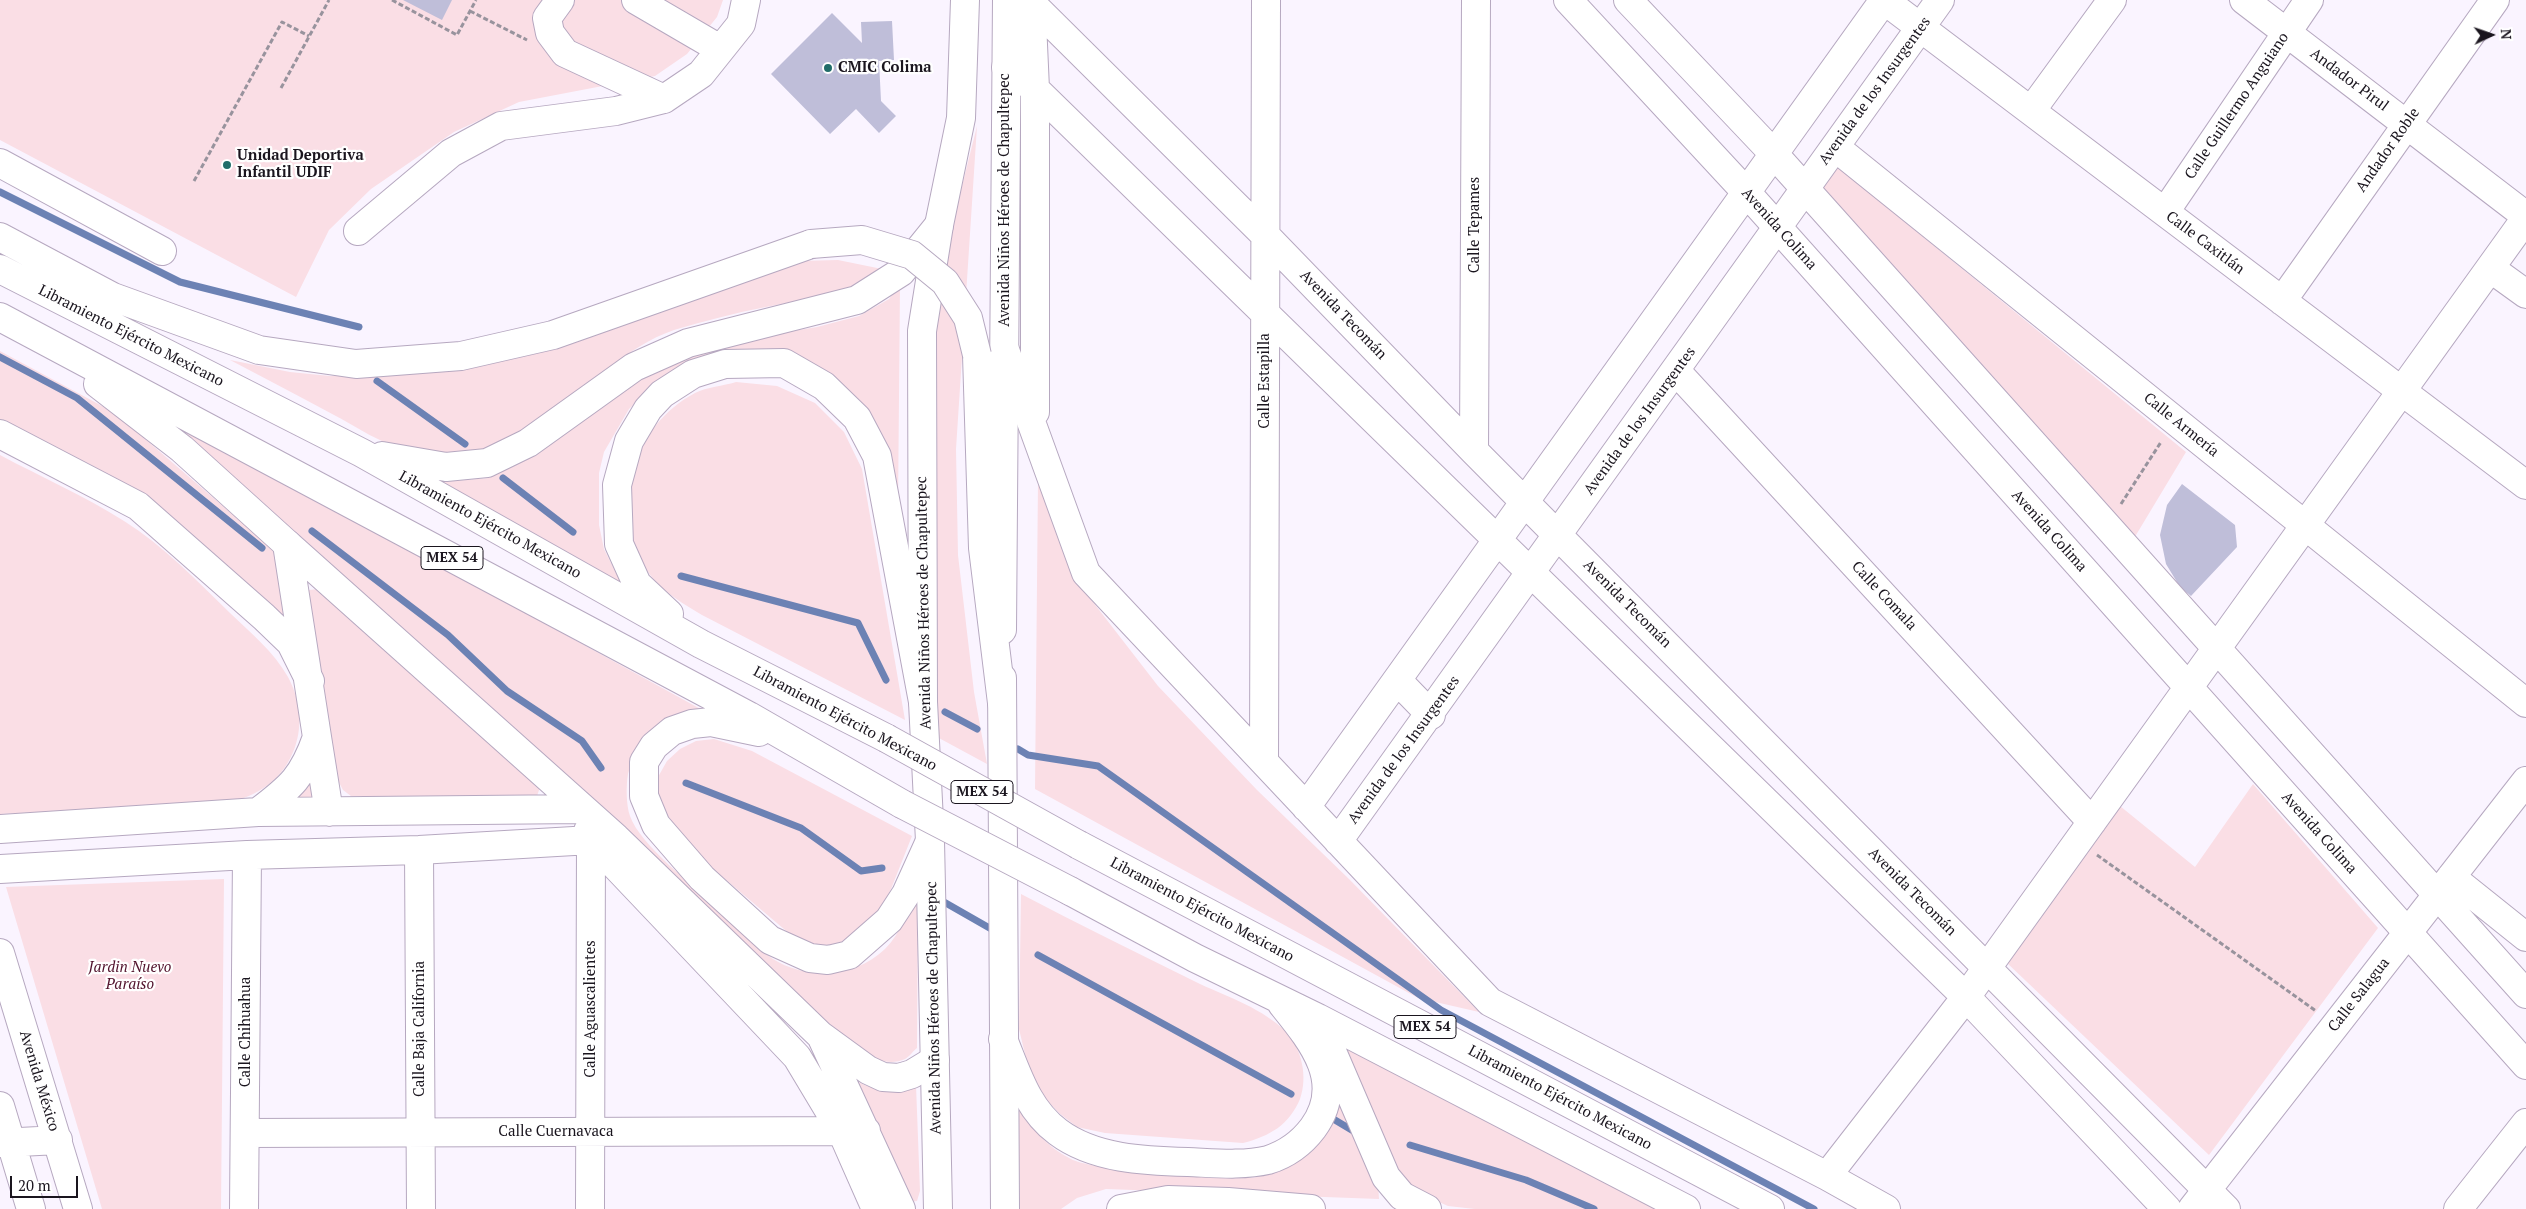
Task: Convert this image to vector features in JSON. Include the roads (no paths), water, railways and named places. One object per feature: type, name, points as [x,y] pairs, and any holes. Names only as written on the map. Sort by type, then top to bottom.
[{"type":"main road","points":[[560,0],[547,18],[550,33],[565,53],[664,99]]},
{"type":"main road","points":[[636,0],[720,49]]},
{"type":"main road","points":[[358,231],[452,153],[501,126],[616,111],[664,99],[701,74],[741,24],[746,0]]},
{"type":"main road","name":"Calle Estapilla","points":[[1264,762],[1266,0]]},
{"type":"main road","name":"Calle Tepames","points":[[1474,451],[1476,0]]},
{"type":"main road","name":"Avenida Colima","points":[[1568,0],[1746,192],[2526,1065]]},
{"type":"main road","points":[[1628,0],[1774,154],[2216,647],[2444,886],[2526,994]]},
{"type":"main road","points":[[1306,807],[1884,0]]},
{"type":"main road","name":"Calle Caxitlán","points":[[1884,0],[2526,485]]},
{"type":"main road","name":"Avenida de los Insurgentes","points":[[1338,841],[1431,715],[1940,0]]},
{"type":"main road","points":[[2031,111],[2112,0]]},
{"type":"main road","name":"Andador Pirul","points":[[2244,0],[2526,217]]},
{"type":"main road","name":"Calle Guillermo Anguiano","points":[[2165,212],[2309,0]]},
{"type":"main road","name":"Andador Roble","points":[[2282,300],[2495,0]]},
{"type":"main road","points":[[1024,1],[1035,89],[1035,431]]},
{"type":"main road","name":"Avenida Tecomán","points":[[1024,1],[1265,235],[1474,451],[1986,967],[2199,1199],[2226,1209]]},
{"type":"main road","name":"Avenida Niños Héroes de Chapultepec","points":[[1005,1209],[1002,1039],[1002,703],[1006,67],[1024,1]]},
{"type":"main road","name":"Avenida Niños Héroes de Chapultepec","points":[[938,1209],[930,841],[923,702],[922,331],[939,224],[961,118],[961,4]]},
{"type":"main road","points":[[1006,67],[1035,89],[1265,312],[1966,998],[2167,1209]]},
{"type":"main road","name":"Calle Armería","points":[[1836,147],[2526,703]]},
{"type":"main road","points":[[0,162],[162,251]]},
{"type":"main road","points":[[1827,1176],[1966,998],[1986,967],[2216,647],[2306,526],[2526,217]]},
{"type":"main road","points":[[362,453],[446,467],[488,463],[528,443],[634,367],[688,343],[857,300],[901,272],[939,224]]},
{"type":"main road","points":[[0,237],[113,297],[259,350],[356,364],[461,356],[553,335],[811,244],[862,240],[912,255],[945,282],[968,318],[977,356],[983,548],[1002,703]]},
{"type":"main road","points":[[0,262],[33,286]]},
{"type":"main road","points":[[2490,268],[2526,294]]},
{"type":"main road","name":"Libramiento Ejército Mexicano","points":[[0,269],[362,453],[701,644],[886,738],[1079,845],[1770,1209]]},
{"type":"main road","name":"MEX 54","points":[[0,317],[790,740],[902,804],[1196,958],[1318,1018],[1686,1209]]},
{"type":"main road","points":[[40,338],[182,449],[616,838],[820,1034],[868,1070],[883,1077],[899,1078],[912,1074],[935,1060]]},
{"type":"main road","points":[[1004,347],[1086,573],[1490,1002],[1827,1176],[1886,1209]]},
{"type":"main road","points":[[701,644],[637,584],[618,544],[617,485],[629,441],[648,409],[662,394],[693,374],[725,364],[784,363],[824,386],[844,405],[857,418],[877,456],[923,702]]},
{"type":"main road","name":"Calle Comala","points":[[1676,371],[2085,831]]},
{"type":"main road","points":[[0,434],[138,506],[264,616],[292,643],[310,681]]},
{"type":"main road","points":[[287,544],[310,681],[329,812]]},
{"type":"main road","points":[[1398,681],[1431,715]]},
{"type":"main road","points":[[790,740],[719,723],[692,724],[672,730],[654,746],[644,762],[644,796],[656,825],[702,878],[770,940],[810,958],[828,960],[849,955],[889,920],[906,894],[930,841]]},
{"type":"main road","points":[[258,812],[291,787],[308,762],[317,737]]},
{"type":"main road","name":"Calle Salagua","points":[[2199,1199],[2526,781]]},
{"type":"main road","points":[[0,829],[258,812],[583,809]]},
{"type":"main road","name":"Calle Aguascalientes","points":[[583,809],[591,840],[590,1209]]},
{"type":"main road","points":[[0,869],[247,855],[419,850],[591,840],[792,1050],[854,1132],[901,1209]]},
{"type":"main road","name":"Calle Baja California","points":[[419,850],[421,1209]]},
{"type":"main road","name":"Calle Chihuahua","points":[[244,1209],[247,855]]},
{"type":"main road","points":[[2444,886],[2526,936]]},
{"type":"main road","name":"Avenida México","points":[[0,952],[78,1209]]},
{"type":"main road","points":[[1002,1039],[1027,1098],[1040,1116],[1078,1144],[1105,1154],[1161,1161],[1237,1163],[1267,1160],[1288,1152],[1305,1139],[1318,1122],[1326,1102],[1327,1084],[1317,1052],[1307,1035],[1277,997]]},
{"type":"main road","points":[[1318,1018],[1386,1177],[1402,1196],[1427,1209]]},
{"type":"main road","points":[[820,1034],[854,1132],[876,1209]]},
{"type":"main road","points":[[0,1106],[6,1143],[31,1209]]},
{"type":"main road","points":[[2458,1209],[2526,1123]]},
{"type":"main road","name":"Calle Cuernavaca","points":[[245,1133],[854,1132]]},
{"type":"main road","points":[[6,1143],[58,1140]]},
{"type":"main road","points":[[1121,1209],[1168,1200],[1311,1209]]},
{"type":"waterway","points":[[0,192],[180,282],[359,327]]},
{"type":"waterway","points":[[0,357],[77,398],[262,548]]},
{"type":"waterway","points":[[377,381],[465,444]]},
{"type":"waterway","points":[[503,478],[573,532]]},
{"type":"waterway","points":[[312,531],[448,635],[507,691],[582,741],[601,768]]},
{"type":"waterway","points":[[681,576],[858,623],[886,680]]},
{"type":"waterway","points":[[945,712],[977,729]]},
{"type":"waterway","points":[[1018,749],[1028,755],[1098,766],[1441,1010],[1814,1209]]},
{"type":"waterway","points":[[686,783],[801,828],[861,871],[882,868]]},
{"type":"waterway","points":[[944,902],[993,930]]},
{"type":"waterway","points":[[1038,955],[1291,1094]]},
{"type":"waterway","points":[[1335,1120],[1355,1132]]},
{"type":"waterway","points":[[1410,1145],[1526,1180],[1594,1209]]},
{"type":"place","name":"CMIC Colima","points":[[828,68]]},
{"type":"place","name":"Unidad Deportiva Infantil UDIF","points":[[227,165]]},
{"type":"park label","name":"Jardin Nuevo Paraíso","points":[[130,976]]}]
